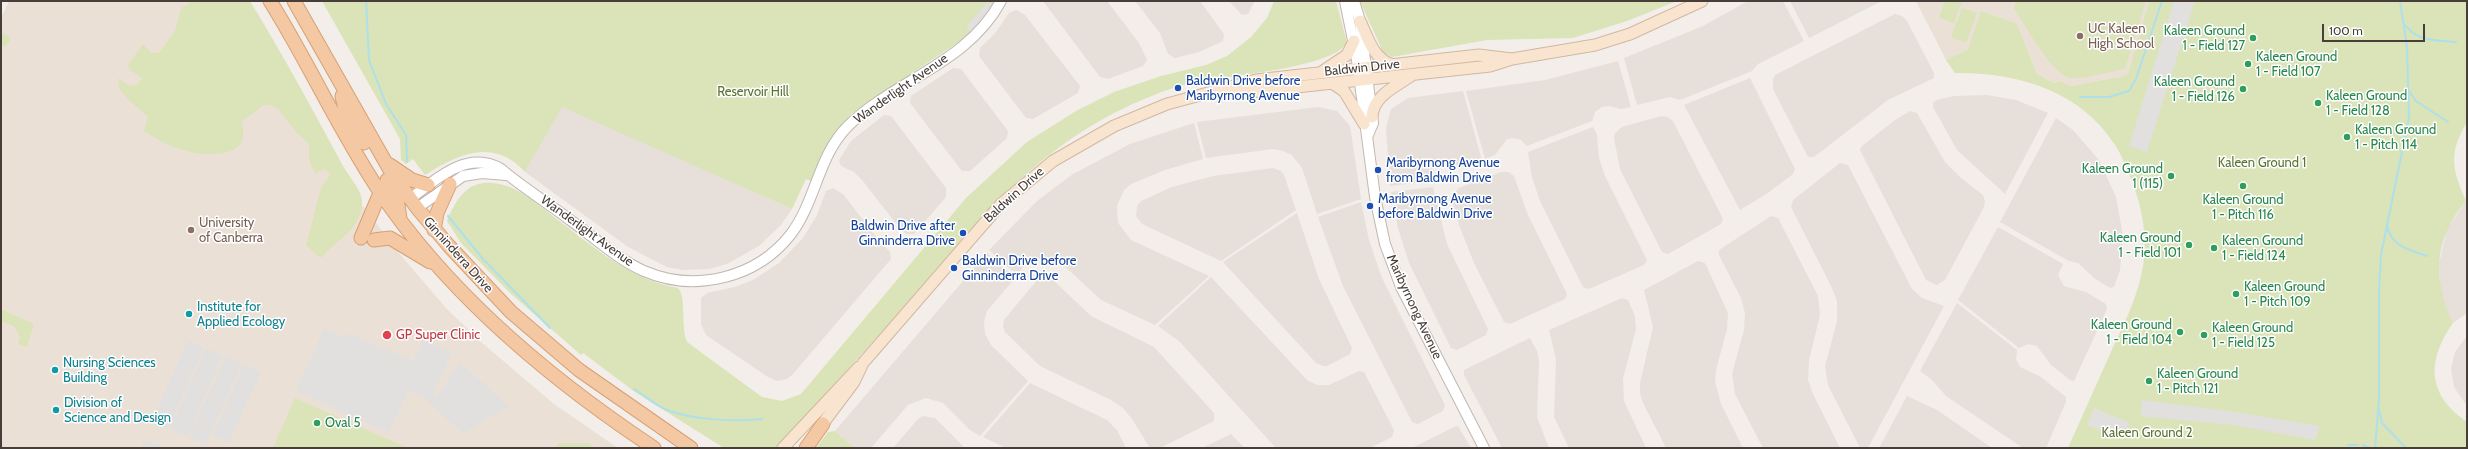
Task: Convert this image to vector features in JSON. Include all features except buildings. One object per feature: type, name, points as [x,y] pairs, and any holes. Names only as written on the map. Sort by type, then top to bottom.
[{"type":"main road","name":"Ginninderra Drive","points":[[270,1],[295,41],[380,193],[400,221],[437,266],[499,329],[561,381],[654,448]]},
{"type":"main road","name":"Ginninderra Drive","points":[[294,1],[314,32],[339,82],[386,163],[434,230],[511,312],[579,370],[691,448]]},
{"type":"main road","name":"Baldwin Drive","points":[[1213,92],[1244,92],[1490,66],[1512,59],[1595,45],[1630,34],[1702,1]]},
{"type":"main road","points":[[1360,21],[1376,54],[1381,59],[1393,65]]},
{"type":"main road","points":[[1321,73],[1347,55],[1354,41]]},
{"type":"main road","name":"Baldwin Drive","points":[[783,448],[852,371],[863,363],[989,216],[1039,171],[1083,142],[1130,118],[1167,104],[1256,80],[1479,55],[1512,59]]},
{"type":"main road","points":[[1368,120],[1376,100],[1411,75]]},
{"type":"main road","points":[[339,82],[346,114],[397,197],[400,221]]},
{"type":"main road","points":[[1332,83],[1344,91],[1368,120]]},
{"type":"main road","points":[[386,163],[412,180],[428,185]]},
{"type":"main road","points":[[434,230],[437,213],[450,184]]},
{"type":"main road","points":[[361,238],[380,193]]},
{"type":"main road","points":[[374,240],[390,238],[437,266]]},
{"type":"main road","name":"Baldwin Drive","points":[[801,448],[823,424],[854,382],[863,363]]},
{"type":"main road","points":[[806,448],[823,424]]},
{"type":"street","name":"Wanderlight Avenue","points":[[414,204],[428,185],[448,171],[467,164],[494,166],[620,257],[644,271],[666,278],[690,281],[718,279],[736,274],[770,255],[790,235],[807,207],[830,150],[849,126],[967,43],[986,24],[1001,1]]},
{"type":"street","points":[[1345,1],[1362,68]]},
{"type":"street","points":[[1354,1],[1360,21],[1362,68]]},
{"type":"street","name":"Maribyrnong Avenue","points":[[1362,68],[1375,197],[1390,258],[1408,300],[1484,448]]},
{"type":"street","points":[[414,204],[450,184],[457,178],[475,173],[506,174]]},
{"type":"shaded area","name":"University of Canberra","points":[[9,1],[244,1],[353,201],[365,208],[398,252],[446,308],[481,342],[554,404],[618,448],[1,448],[1,18]]},
{"type":"shaded area","points":[[1043,1],[1107,1],[1139,43],[1147,60],[1143,66],[1108,79],[1100,77]]},
{"type":"shaded area","points":[[1135,1],[1200,1],[1224,34],[1223,41],[1199,52],[1175,58],[1168,54],[1160,33]]},
{"type":"shaded area","points":[[1229,1],[1255,1],[1248,14],[1242,15]]},
{"type":"shaded area","points":[[1748,1],[1783,1],[1804,41],[1758,64],[1752,71],[1680,100],[1670,97],[1637,105],[1624,58],[1703,26]]},
{"type":"shaded area","points":[[1790,1],[1882,1],[1809,38]]},
{"type":"shaded area","name":"UC Kaleen High School","points":[[1916,1],[2149,1],[2128,73],[2124,76],[2071,86],[2060,81],[2054,83],[2037,74],[2017,24],[1946,60]]},
{"type":"shaded area","points":[[2174,1],[2195,1],[2147,152],[2129,146]]},
{"type":"shaded area","points":[[987,2],[994,6],[972,33],[967,26]]},
{"type":"shaded area","points":[[1016,10],[1025,15],[1080,86],[1078,93],[1033,119],[1026,118],[979,56],[980,48],[996,32],[1009,13]]},
{"type":"shaded area","points":[[1895,14],[1902,16],[1907,21],[1934,73],[1934,78],[1888,100],[1814,157],[1808,157],[1773,89],[1773,79],[1775,75]]},
{"type":"shaded area","points":[[1618,61],[1631,107],[1621,109],[1609,106],[1602,107],[1595,112],[1592,121],[1527,146],[1521,140],[1514,138],[1507,139],[1495,155],[1485,159],[1466,91],[1545,80]]},
{"type":"shaded area","points":[[953,68],[961,69],[1008,131],[1007,138],[970,171],[962,171],[910,103],[911,96]]},
{"type":"shaded area","points":[[1750,78],[1795,169],[1793,174],[1768,193],[1740,210],[1684,105]]},
{"type":"shaded area","points":[[1463,91],[1482,161],[1463,167],[1443,161],[1433,168],[1430,181],[1390,186],[1386,128],[1391,109],[1408,98]]},
{"type":"shaded area","points":[[1987,95],[2016,100],[2048,113],[2005,194],[1957,150],[1933,107],[1933,103],[1937,100],[1954,96]]},
{"type":"shaded area","points":[[562,106],[792,209],[781,225],[759,246],[727,264],[709,269],[683,270],[667,267],[628,247],[525,172]]},
{"type":"shaded area","points":[[1318,107],[1337,111],[1350,126],[1361,199],[1317,214],[1302,168],[1292,155],[1283,151],[1273,149],[1206,158],[1197,122]]},
{"type":"shaded area","points":[[1910,111],[1917,113],[1945,162],[1961,178],[1983,195],[1985,201],[1984,207],[1945,280],[1937,285],[1926,280],[1860,150],[1862,146],[1895,120]]},
{"type":"shaded area","points":[[884,115],[891,116],[946,188],[946,197],[914,234],[906,234],[862,180],[854,172],[841,166],[839,160],[851,141]]},
{"type":"shaded area","points":[[1661,116],[1668,117],[1673,121],[1723,219],[1721,224],[1668,254],[1662,252],[1620,169],[1614,138],[1615,133],[1622,127]]},
{"type":"shaded area","points":[[2056,118],[2073,130],[2099,160],[2116,197],[2123,236],[2120,270],[2114,287],[2110,288],[2094,278],[2078,263],[2069,261],[2000,222]]},
{"type":"shaded area","points":[[1194,123],[1203,159],[1165,170],[1131,184],[1124,190],[1117,206],[1118,223],[1131,240],[1209,276],[1155,325],[1101,300],[1059,261],[1044,258],[1036,259],[1024,266],[1017,275],[989,250],[1037,201],[1073,174],[1130,144]]},
{"type":"shaded area","points":[[1593,127],[1597,135],[1599,158],[1605,176],[1647,260],[1644,265],[1589,289],[1583,287],[1540,201],[1532,177],[1528,152]]},
{"type":"shaded area","points":[[1840,163],[1848,165],[1912,289],[1922,298],[1944,306],[1868,448],[1860,448],[1828,385],[1825,366],[1837,321],[1837,301],[1832,288],[1791,207],[1793,200]]},
{"type":"shaded area","points":[[1273,168],[1281,171],[1284,175],[1296,210],[1221,261],[1142,224],[1136,216],[1137,206],[1141,201],[1172,187],[1213,176]]},
{"type":"shaded area","points":[[1501,172],[1508,172],[1514,176],[1528,215],[1567,294],[1565,299],[1510,324],[1504,322],[1474,263],[1459,225],[1452,199],[1453,194],[1459,188]]},
{"type":"shaded area","points":[[1433,187],[1447,244],[1488,329],[1486,335],[1457,350],[1451,348],[1409,263],[1398,228],[1391,192]]},
{"type":"shaded area","points":[[833,188],[843,194],[876,237],[890,252],[891,259],[793,374],[787,379],[777,381],[768,377],[706,335],[701,324],[701,298],[707,293],[735,287],[753,280],[779,263],[803,238],[817,215],[826,191]]},
{"type":"shaded area","points":[[2466,201],[2467,313],[2453,323],[2444,305],[2440,287],[2439,264],[2447,229]]},
{"type":"shaded area","points":[[1361,202],[1369,240],[1382,278],[1445,405],[1443,411],[1418,424],[1412,422],[1343,286],[1318,217]]},
{"type":"shaded area","points":[[1297,213],[1319,279],[1352,348],[1350,354],[1327,366],[1316,363],[1223,262]]},
{"type":"shaded area","points":[[1771,216],[1778,218],[1818,296],[1820,315],[1809,360],[1808,380],[1813,394],[1840,448],[1763,448],[1735,394],[1732,374],[1744,330],[1745,313],[1741,298],[1719,255],[1719,250]]},
{"type":"shaded area","points":[[1998,227],[2063,264],[2058,275],[2064,286],[2086,292],[2106,304],[2107,309],[2074,381],[2070,380],[2051,365],[2037,346],[2028,344],[2019,348],[1958,300]]},
{"type":"shaded area","points":[[987,253],[1015,278],[987,311],[984,322],[985,334],[991,345],[1028,381],[980,436],[970,430],[943,403],[926,398],[908,405],[871,448],[855,448],[835,431]]},
{"type":"shaded area","points":[[1698,261],[1705,263],[1728,313],[1727,329],[1716,370],[1715,382],[1721,404],[1743,448],[1666,448],[1643,403],[1640,393],[1640,383],[1653,327],[1644,290]]},
{"type":"shaded area","points":[[1045,277],[1051,278],[1091,316],[1154,347],[1214,413],[1214,421],[1160,448],[1150,448],[1132,419],[1123,408],[1111,400],[1040,366],[1005,332],[1003,326],[1004,320],[1038,279]]},
{"type":"shaded area","points":[[1211,277],[1308,381],[1318,385],[1329,385],[1359,371],[1364,372],[1394,430],[1392,437],[1370,448],[1276,448],[1179,341],[1158,326]]},
{"type":"shaded area","points":[[1622,298],[1628,300],[1635,316],[1636,329],[1623,379],[1624,401],[1646,448],[1569,448],[1554,417],[1556,359],[1549,330]]},
{"type":"shaded area","points":[[1957,303],[2017,350],[2016,359],[2020,367],[2041,377],[2066,397],[2066,402],[2046,448],[2023,448],[1946,396],[1932,380],[1920,371]]},
{"type":"shaded area","points":[[324,328],[346,338],[349,333],[413,361],[423,340],[452,352],[433,396],[435,398],[450,380],[447,377],[460,362],[509,406],[463,434],[424,398],[408,391],[389,433],[296,391]]},
{"type":"shaded area","points":[[2467,336],[2467,406],[2454,387],[2451,369],[2455,352]]},
{"type":"shaded area","points":[[1530,338],[1537,351],[1539,360],[1537,417],[1549,448],[1502,448],[1464,375],[1464,370]]},
{"type":"shaded area","points":[[188,340],[204,347],[174,415],[176,416],[206,348],[223,355],[193,424],[195,424],[226,356],[242,363],[206,445],[189,438],[193,429],[191,428],[187,437],[170,429],[174,421],[172,420],[168,429],[154,422],[155,419],[153,418]]},
{"type":"shaded area","points":[[244,364],[261,372],[229,443],[213,436]]},
{"type":"shaded area","points":[[1030,383],[1107,420],[1117,430],[1126,448],[1006,448],[983,437]]},
{"type":"shaded area","points":[[1907,396],[1937,410],[1992,448],[1879,448]]},
{"type":"shaded area","points":[[2142,400],[2235,412],[2320,426],[2315,440],[2233,425],[2141,416]]},
{"type":"shaded area","points":[[2094,408],[2130,423],[2122,440],[2087,425]]},
{"type":"shaded area","points":[[923,416],[935,418],[963,446],[962,448],[893,448],[918,419]]},
{"type":"shaded area","points":[[1458,426],[1471,448],[1412,448],[1454,427]]},
{"type":"shaded area","points":[[1231,434],[1245,448],[1202,448],[1229,435]]},
{"type":"shaded area","points":[[144,440],[149,442],[150,440],[167,448],[141,448]]},
{"type":"green space","points":[[192,1],[250,1],[298,83],[343,166],[361,195],[362,205],[357,221],[352,228],[322,257],[319,257],[306,245],[321,188],[331,174],[325,169],[315,174],[309,159],[309,144],[296,132],[278,109],[269,105],[264,105],[241,122],[243,134],[241,143],[235,149],[215,154],[203,154],[183,150],[144,131],[148,117],[128,99],[120,89],[118,84],[119,78],[129,86],[138,84],[142,78],[130,70],[128,65],[143,44],[151,53],[159,53],[175,31],[181,8]]},
{"type":"green space","name":"Reservoir Hill","points":[[322,1],[996,1],[994,6],[967,26],[972,33],[851,114],[834,134],[812,181],[806,179],[792,209],[562,107],[525,172],[513,161],[501,155],[489,152],[476,152],[451,160],[425,175],[413,159],[406,164],[401,160],[400,139]]},
{"type":"green space","points":[[1274,1],[1336,1],[1347,43],[1336,52],[1319,60],[1273,70],[1187,84],[1169,89],[1116,112],[1081,132],[1050,154],[1022,178],[969,231],[894,318],[777,448],[724,448],[635,392],[583,353],[581,355],[510,293],[461,243],[447,221],[458,199],[469,188],[476,185],[492,183],[521,192],[589,244],[617,263],[646,278],[678,288],[681,292],[682,298],[684,328],[687,342],[762,397],[782,401],[801,394],[966,198],[1027,142],[1076,111],[1114,92],[1161,76],[1206,65],[1227,56],[1251,37],[1267,18]]},
{"type":"green space","points":[[1360,1],[1677,1],[1627,21],[1573,38],[1487,40],[1392,57],[1383,52]]},
{"type":"green space","points":[[1945,1],[1962,1],[1954,23],[1939,18]]},
{"type":"green space","name":"UC Kaleen High School","points":[[2016,1],[2146,1],[2125,69],[2090,77],[2070,78],[2063,75],[2055,68],[2039,48],[2014,8]]},
{"type":"green space","points":[[2149,1],[2467,1],[2467,122],[2457,143],[2454,162],[2458,180],[2466,201],[2455,215],[2442,244],[2439,275],[2446,306],[2453,323],[2444,337],[2438,351],[2435,364],[2435,377],[2438,389],[2444,400],[2454,412],[2467,422],[2467,448],[2068,448],[2136,295],[2142,270],[2145,247],[2142,214],[2136,192],[2117,148],[2101,126],[2084,110],[2045,88],[2023,81],[2001,76],[1955,73],[1946,60],[1968,49],[1981,11],[2017,24],[2037,74],[2054,83],[2060,81],[2071,86],[2124,76],[2128,73]]},
{"type":"green space","points":[[1962,8],[1977,13],[1966,43],[1951,37]]},
{"type":"green space","points":[[1,33],[9,36],[10,40],[6,46],[1,46]]},
{"type":"green space","points":[[1,309],[34,324],[27,347],[18,344],[20,337],[14,326],[1,321]]},
{"type":"green space","name":"Oval 5","points":[[295,398],[408,448],[273,448]]},
{"type":"green space","points":[[835,431],[855,448],[816,448],[828,432]]},
{"type":"green space","points":[[558,443],[590,443],[592,448],[557,448]]},
{"type":"waterway","points":[[366,1],[369,60],[386,104],[406,135],[407,162]]},
{"type":"waterway","points":[[2080,97],[2109,97],[2129,91],[2136,79],[2162,1]]},
{"type":"waterway","points":[[2375,448],[2379,400],[2379,289],[2381,255],[2409,117],[2407,47],[2400,1]]},
{"type":"waterway","points":[[2405,25],[2416,35],[2428,39],[2456,42]]},
{"type":"waterway","points":[[2409,91],[2416,101],[2448,122]]},
{"type":"waterway","points":[[448,216],[483,259],[550,328]]},
{"type":"waterway","points":[[2387,226],[2393,239],[2402,247],[2427,256]]},
{"type":"waterway","points":[[634,389],[667,410],[689,416],[714,419],[762,419]]},
{"type":"waterway","points":[[2379,410],[2382,423],[2406,448]]},
{"type":"waterway","points":[[2348,445],[2358,445]]},
{"type":"waterway","points":[[2363,445],[2370,448]]},
{"type":"place","name":"UC Kaleen High School","points":[[2080,36]]},
{"type":"place","name":"Kaleen Ground 1 - Field 127","points":[[2253,38]]},
{"type":"place","name":"Kaleen Ground 1 - Field 107","points":[[2248,64]]},
{"type":"place","name":"Baldwin Drive before Maribyrnong Avenue","points":[[1178,88]]},
{"type":"place","name":"Kaleen Ground 1 - Field 126","points":[[2243,89]]},
{"type":"place","name":"Kaleen Ground 1 - Field 128","points":[[2318,103]]},
{"type":"place","name":"Kaleen Ground 1 - Pitch 114","points":[[2347,137]]},
{"type":"place","name":"Maribyrnong Avenue from Baldwin Drive","points":[[1378,170]]},
{"type":"place","name":"Kaleen Ground 1 (115)","points":[[2171,176]]},
{"type":"place","name":"Kaleen Ground 1 - Pitch 116","points":[[2243,186]]},
{"type":"place","name":"Maribyrnong Avenue before Baldwin Drive","points":[[1370,206]]},
{"type":"place","name":"University of Canberra","points":[[191,230]]},
{"type":"place","name":"Baldwin Drive after Ginninderra Drive","points":[[963,233]]},
{"type":"place","name":"Kaleen Ground 1 - Field 101","points":[[2189,245]]},
{"type":"place","name":"Kaleen Ground 1 - Field 124","points":[[2214,248]]},
{"type":"place","name":"Baldwin Drive before Ginninderra Drive","points":[[954,268]]},
{"type":"place","name":"Kaleen Ground 1 - Pitch 109","points":[[2236,294]]},
{"type":"place","name":"Institute for Applied Ecology","points":[[189,314]]},
{"type":"place","name":"Kaleen Ground 1 - Field 104","points":[[2180,332]]},
{"type":"place","name":"GP Super Clinic","points":[[387,335]]},
{"type":"place","name":"Kaleen Ground 1 - Field 125","points":[[2204,335]]},
{"type":"place","name":"Nursing Sciences Building","points":[[55,370]]},
{"type":"place","name":"Kaleen Ground 1 - Pitch 121","points":[[2149,381]]},
{"type":"place","name":"Division of Science and Design","points":[[56,410]]},
{"type":"place","name":"Oval 5","points":[[317,423]]},
{"type":"park label","name":"Kaleen Ground 1","points":[[2262,163]]},
{"type":"park label","name":"Kaleen Ground 2","points":[[2147,433]]}]
